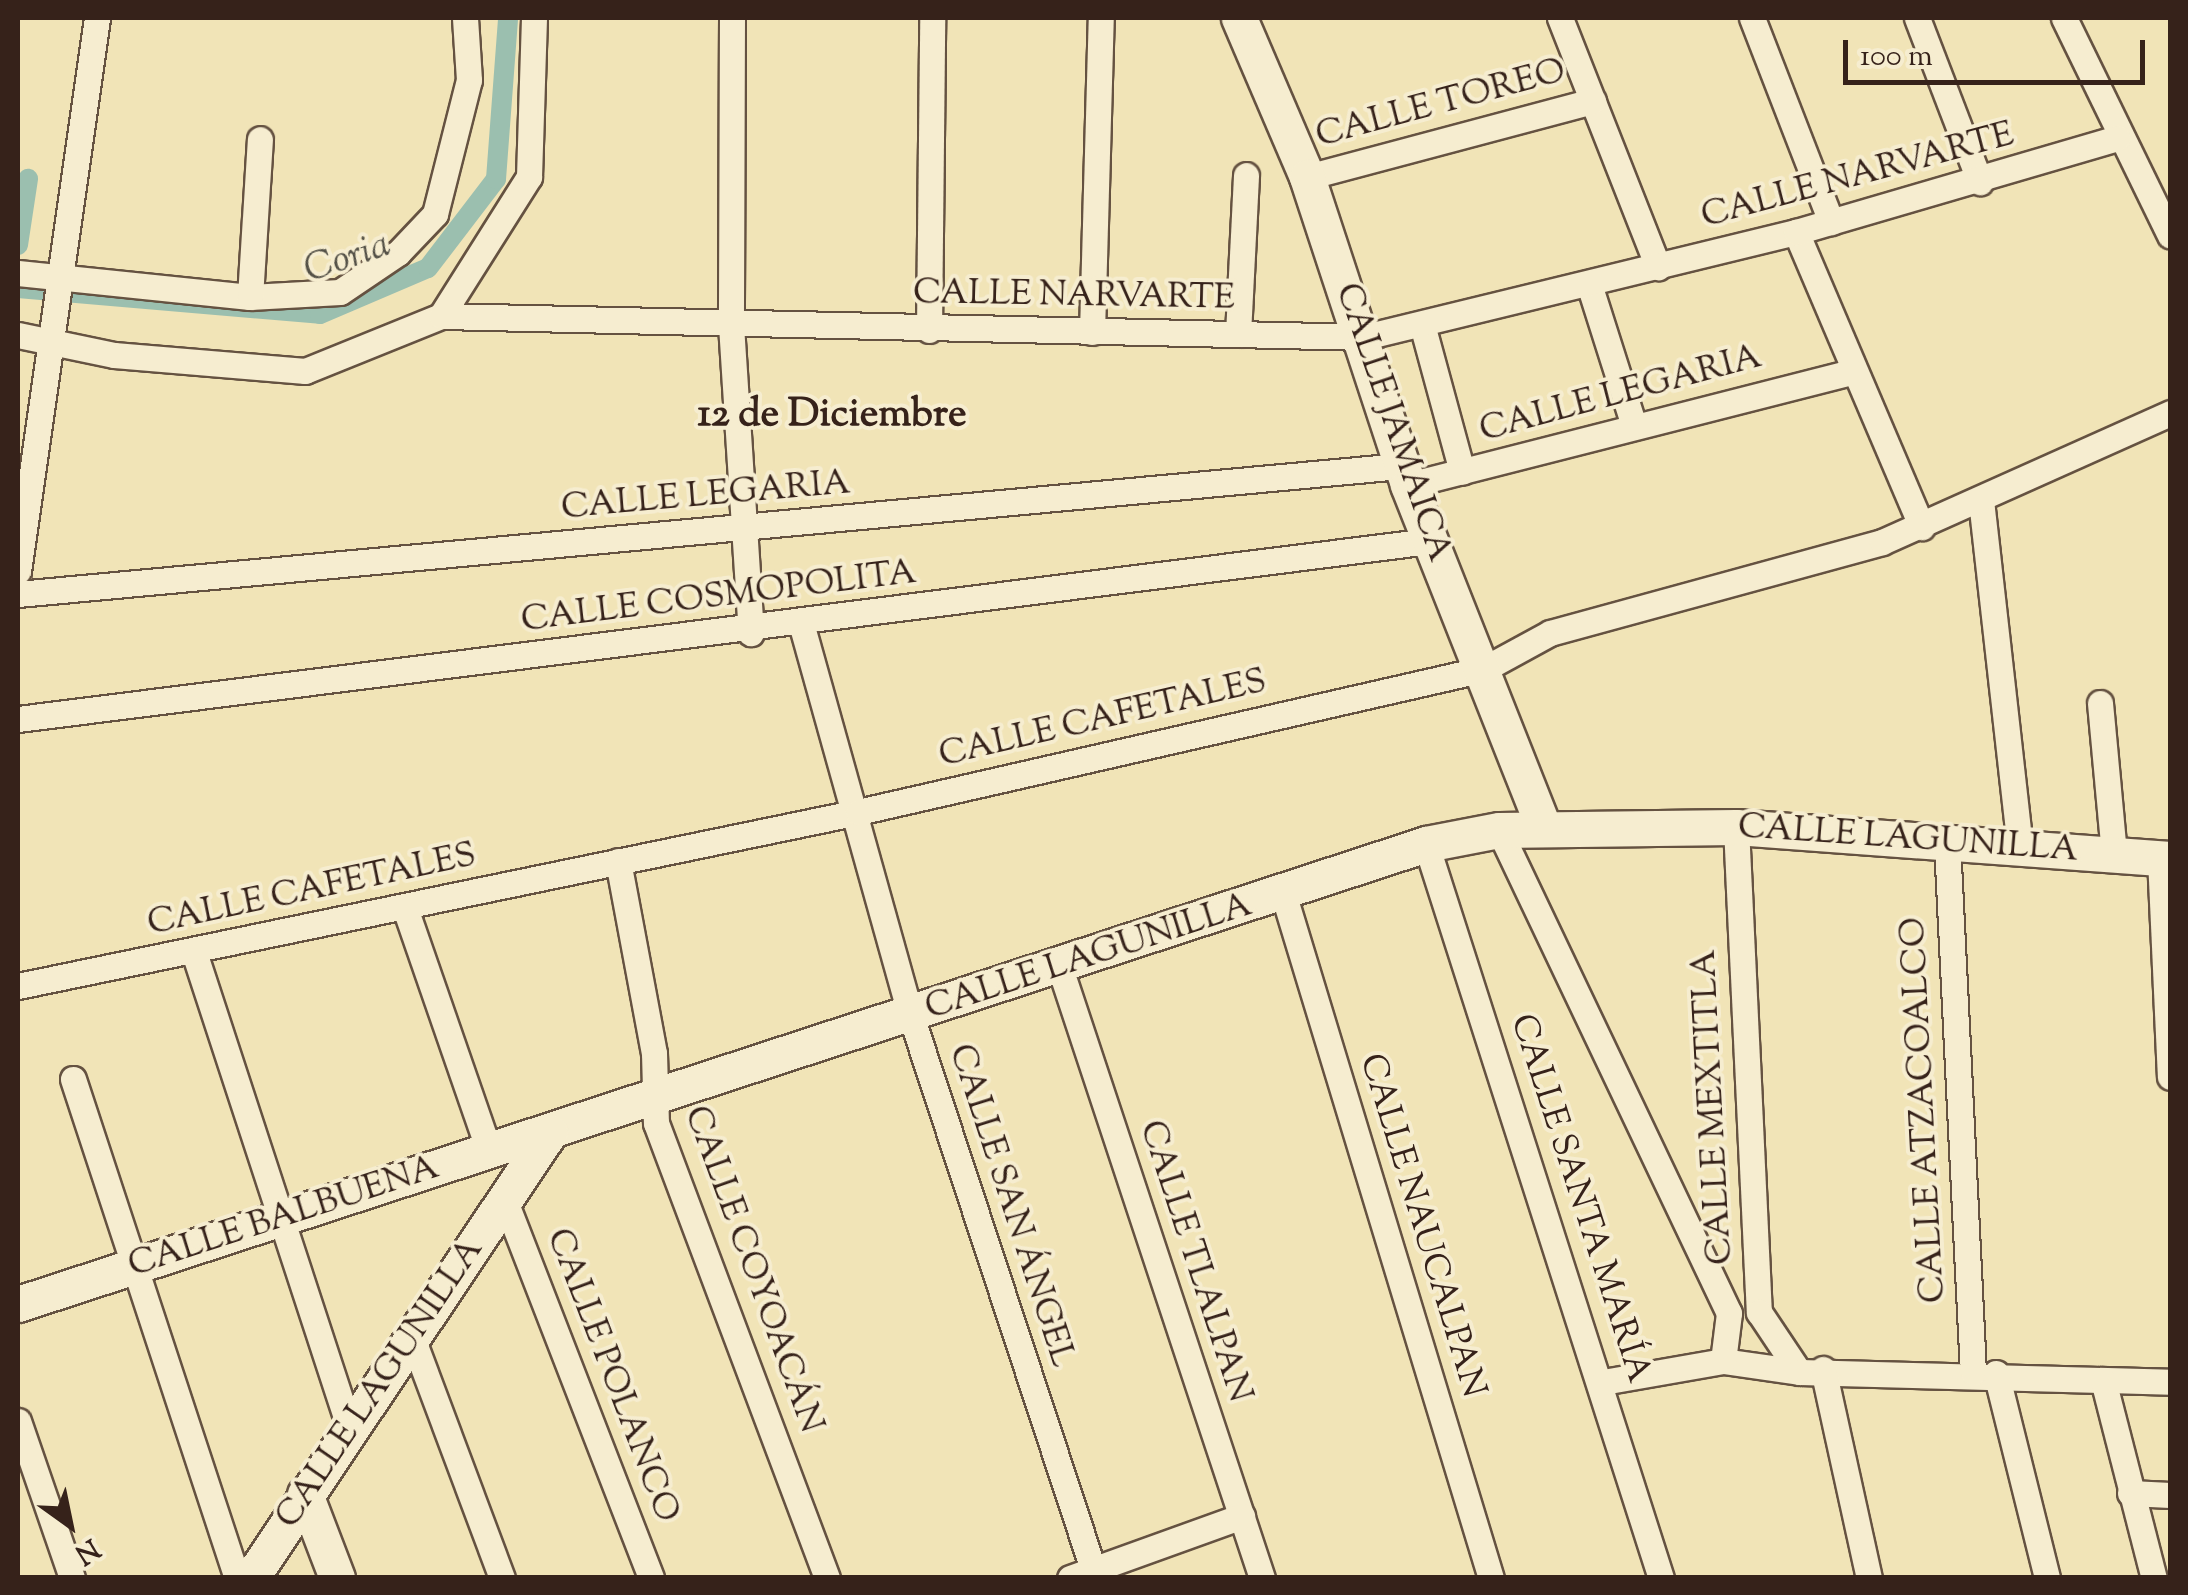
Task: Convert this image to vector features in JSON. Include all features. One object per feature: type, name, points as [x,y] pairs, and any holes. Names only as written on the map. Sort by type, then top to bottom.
[{"type":"street","points":[[18,571],[43,280],[96,18]]},
{"type":"street","points":[[43,280],[250,297],[340,292],[398,254],[435,214],[449,178],[469,80],[465,18]]},
{"type":"street","points":[[441,316],[529,177],[534,18]]},
{"type":"street","points":[[732,18],[731,325],[749,529],[751,632]]},
{"type":"street","points":[[928,330],[932,18]]},
{"type":"street","points":[[1092,332],[1101,18]]},
{"type":"street","name":"CALLE JAMAICA","points":[[1239,18],[1308,177],[1365,338],[1404,476],[1484,668],[1544,828]]},
{"type":"street","points":[[1560,18],[1658,267]]},
{"type":"street","points":[[1752,18],[1831,222]]},
{"type":"street","points":[[1918,18],[1980,182]]},
{"type":"street","points":[[2064,18],[2118,138],[2170,235]]},
{"type":"street","name":"CALLE TOREO","points":[[1308,177],[1593,101]]},
{"type":"street","name":"CALLE NARVARTE","points":[[38,337],[305,371],[441,316],[1365,338],[1422,328],[1796,232],[1980,182],[2118,138]]},
{"type":"street","points":[[250,297],[260,139]]},
{"type":"street","points":[[1238,334],[1246,175]]},
{"type":"street","points":[[1796,232],[1852,372],[1922,527]]},
{"type":"street","points":[[1589,284],[1634,426]]},
{"type":"street","points":[[1422,328],[1462,472]]},
{"type":"street","name":"CALLE LEGARIA","points":[[18,594],[749,529],[1462,472],[1852,372]]},
{"type":"street","name":"CALLE CAFETALES","points":[[18,986],[858,812],[1484,668],[1550,633],[1922,527],[2170,413]]},
{"type":"street","points":[[1981,500],[2020,848]]},
{"type":"street","name":"CALLE COSMOPOLITA","points":[[18,719],[751,632],[1428,541]]},
{"type":"street","name":"CALLE SAN ÁNGEL","points":[[802,623],[858,812],[910,1016],[1087,1575]]},
{"type":"street","points":[[2100,704],[2114,856]]},
{"type":"street","name":"CALLE LAGUNILLA","points":[[252,1578],[349,1427],[412,1340],[550,1132],[1284,896],[1426,844],[1499,830],[1736,826],[2165,858]]},
{"type":"street","name":"CALLE MEXTITLA","points":[[1736,826],[1759,1312],[1811,1370]]},
{"type":"street","points":[[1499,830],[1729,1313],[1723,1361]]},
{"type":"street","name":"CALLE ATZACOALCO","points":[[1946,843],[1984,1373],[2047,1578]]},
{"type":"street","name":"CALLE SANTA MARÍA","points":[[1426,844],[1603,1382],[1662,1578]]},
{"type":"street","points":[[2165,858],[2170,1076]]},
{"type":"street","name":"CALLE COYOACÁN","points":[[618,861],[656,1124],[827,1578]]},
{"type":"street","name":"CALLE NAUCALPAN","points":[[1284,896],[1491,1578]]},
{"type":"street","points":[[405,908],[489,1151]]},
{"type":"street","points":[[194,952],[349,1427]]},
{"type":"street","name":"CALLE TLALPAN","points":[[1060,968],[1262,1578]]},
{"type":"street","points":[[73,1079],[130,1268],[237,1578]]},
{"type":"street","name":"CALLE BALBUENA","points":[[18,1304],[550,1132]]},
{"type":"street","name":"CALLE POLANCO","points":[[505,1201],[652,1578]]},
{"type":"street","points":[[1729,1313],[1747,1305],[1759,1312]]},
{"type":"street","points":[[412,1340],[502,1578]]},
{"type":"street","points":[[1603,1382],[1723,1361],[1751,1367],[1811,1370],[2170,1382]]},
{"type":"street","points":[[1811,1370],[1869,1578]]},
{"type":"street","points":[[2103,1380],[2154,1578]]},
{"type":"street","points":[[18,1421],[72,1578]]},
{"type":"street","points":[[305,1494],[336,1578]]},
{"type":"street","points":[[2130,1494],[2170,1494]]},
{"type":"street","points":[[1087,1575],[1242,1516]]},
{"type":"waterway","name":"Coria","points":[[18,288],[320,314],[428,268],[496,179],[508,18]]},
{"type":"waterway","points":[[18,245],[28,179]]},
{"type":"district","name":"12 de Diciembre","points":[[832,416]]}]
